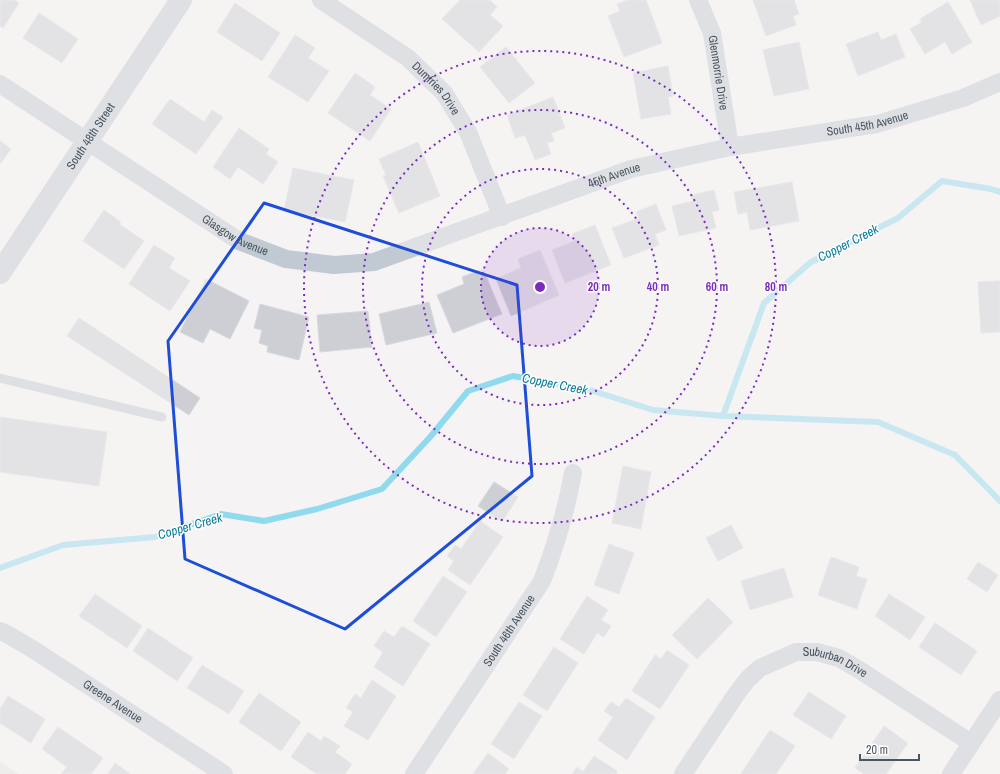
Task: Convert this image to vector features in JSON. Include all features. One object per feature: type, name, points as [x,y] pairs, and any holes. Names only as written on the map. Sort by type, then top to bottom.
[{"type":"street","name":"South 48th Street","points":[[0,273],[181,0]]},
{"type":"street","name":"Dumfries Drive","points":[[321,0],[408,58],[444,93],[468,132],[502,216]]},
{"type":"street","name":"Glenmorrie Drive","points":[[698,0],[712,33],[730,147]]},
{"type":"street","name":"South 45th Avenue","points":[[730,147],[877,124],[963,98],[1000,82]]},
{"type":"street","name":"Glasgow Avenue","points":[[0,84],[239,241],[286,258],[334,265],[374,262],[502,216]]},
{"type":"street","name":"45th Avenue","points":[[502,216],[631,170],[730,147]]},
{"type":"street","name":"South 46th Avenue","points":[[414,774],[542,581],[556,547],[573,473]]},
{"type":"street","name":"Greene Avenue","points":[[0,632],[7,634],[34,650],[224,774]]},
{"type":"street","name":"Suburban Drive","points":[[683,774],[748,679],[760,668],[796,652],[817,652],[839,658],[971,743]]},
{"type":"street","points":[[951,774],[1000,700]]},
{"type":"lane","points":[[0,378],[162,417]]},
{"type":"highlighted area","points":[[264,203],[517,285],[532,476],[345,629],[185,559],[168,341]]},
{"type":"shaded area","points":[[0,762],[18,774],[0,774]]},
{"type":"building","points":[[0,0],[14,0],[19,3],[3,28],[0,26]]},
{"type":"building","points":[[460,0],[490,0],[497,7],[490,15],[503,26],[479,52],[442,19]]},
{"type":"building","points":[[628,0],[646,0],[662,43],[624,57],[608,16],[620,11],[617,4]]},
{"type":"building","points":[[753,0],[794,0],[799,14],[793,16],[796,25],[766,36]]},
{"type":"building","points":[[970,0],[1000,0],[1000,16],[981,25]]},
{"type":"building","points":[[948,2],[972,42],[952,54],[945,42],[925,54],[910,29],[922,22],[920,19]]},
{"type":"building","points":[[235,3],[280,33],[262,61],[217,32]]},
{"type":"building","points":[[39,13],[78,39],[62,63],[23,38]]},
{"type":"building","points":[[878,32],[881,40],[896,34],[905,57],[858,76],[846,44]]},
{"type":"building","points":[[295,35],[315,48],[308,58],[329,71],[308,102],[268,77]]},
{"type":"building","points":[[799,42],[809,89],[774,96],[763,50]]},
{"type":"building","points":[[506,47],[535,83],[509,103],[480,67]]},
{"type":"building","points":[[668,66],[673,96],[668,97],[671,114],[641,119],[633,73]]},
{"type":"building","points":[[355,73],[375,87],[370,95],[391,109],[370,141],[328,113]]},
{"type":"building","points":[[553,97],[565,128],[551,133],[554,141],[547,143],[551,154],[535,160],[525,135],[515,138],[507,115]]},
{"type":"building","points":[[170,99],[204,122],[212,110],[223,117],[196,154],[152,124]]},
{"type":"building","points":[[239,128],[269,149],[266,154],[278,162],[263,184],[238,167],[230,179],[213,167]]},
{"type":"building","points":[[0,141],[11,149],[0,164]]},
{"type":"building","points":[[418,142],[440,196],[399,213],[383,176],[386,175],[379,159]]},
{"type":"building","points":[[293,168],[354,180],[345,222],[284,210]]},
{"type":"building","points":[[792,182],[799,221],[750,230],[747,212],[738,214],[734,192]]},
{"type":"building","points":[[714,190],[719,210],[712,212],[716,228],[679,236],[672,206],[693,201],[691,195]]},
{"type":"building","points":[[656,204],[666,230],[655,234],[659,245],[624,258],[612,228],[639,218],[636,212]]},
{"type":"building","points":[[104,210],[121,222],[119,224],[144,241],[124,269],[83,241]]},
{"type":"building","points":[[595,225],[611,265],[565,283],[552,250],[575,241],[572,234]]},
{"type":"building","points":[[154,245],[175,258],[169,268],[190,281],[170,311],[129,284]]},
{"type":"building","points":[[540,250],[559,295],[511,316],[496,279],[521,268],[518,259]]},
{"type":"building","points":[[483,269],[502,314],[453,333],[437,295],[464,284],[462,277]]},
{"type":"building","points":[[206,279],[249,301],[230,339],[210,329],[203,343],[180,332]]},
{"type":"building","points":[[1000,281],[1000,332],[981,333],[978,282]]},
{"type":"building","points":[[429,302],[437,333],[386,345],[379,314]]},
{"type":"building","points":[[260,304],[309,317],[299,360],[267,352],[268,346],[259,343],[262,330],[254,328]]},
{"type":"building","points":[[368,311],[372,347],[320,352],[317,315]]},
{"type":"building","points":[[79,318],[200,398],[189,415],[67,336]]},
{"type":"building","points":[[0,417],[107,432],[99,486],[0,472]]},
{"type":"building","points":[[623,466],[651,472],[641,529],[612,523]]},
{"type":"building","points":[[494,482],[518,497],[502,522],[478,506]]},
{"type":"building","points":[[480,521],[503,537],[470,585],[448,570],[454,561],[447,556],[455,545],[461,549]]},
{"type":"building","points":[[731,525],[743,548],[718,561],[706,538]]},
{"type":"building","points":[[609,544],[634,553],[619,594],[594,585]]},
{"type":"building","points":[[831,557],[859,567],[856,576],[867,579],[857,609],[818,595]]},
{"type":"building","points":[[978,562],[998,575],[987,592],[967,579]]},
{"type":"building","points":[[784,568],[793,597],[750,610],[741,581]]},
{"type":"building","points":[[443,576],[467,592],[436,637],[413,621]]},
{"type":"building","points":[[95,594],[142,626],[127,648],[79,616]]},
{"type":"building","points":[[889,594],[925,617],[910,640],[875,616]]},
{"type":"building","points":[[587,596],[608,610],[601,620],[611,626],[604,637],[597,633],[584,654],[560,639]]},
{"type":"building","points":[[708,598],[733,622],[697,659],[672,635]]},
{"type":"building","points":[[935,623],[977,651],[961,675],[919,647]]},
{"type":"building","points":[[402,626],[430,644],[403,686],[374,667],[383,652],[374,646],[384,631],[394,637]]},
{"type":"building","points":[[148,628],[193,658],[177,681],[133,651]]},
{"type":"building","points":[[554,647],[578,663],[547,711],[523,695]]},
{"type":"building","points":[[667,650],[689,665],[660,709],[632,691],[655,655],[661,659]]},
{"type":"building","points":[[202,665],[244,691],[229,714],[187,688]]},
{"type":"building","points":[[372,680],[396,696],[368,740],[344,726],[353,712],[346,708],[355,694],[361,698]]},
{"type":"building","points":[[809,692],[846,716],[831,739],[793,715]]},
{"type":"building","points":[[259,693],[301,722],[281,751],[239,722]]},
{"type":"building","points":[[8,696],[45,719],[31,743],[0,723],[0,709]]},
{"type":"building","points":[[626,698],[655,717],[627,760],[598,740],[613,717],[604,711],[611,702],[619,707]]},
{"type":"building","points":[[519,702],[542,716],[514,759],[491,744]]},
{"type":"building","points":[[884,726],[908,743],[886,774],[864,774],[855,768]]},
{"type":"building","points":[[58,727],[103,758],[91,774],[61,774],[67,767],[42,749]]},
{"type":"building","points":[[770,730],[795,746],[776,774],[741,774]]},
{"type":"building","points":[[308,732],[321,741],[324,736],[340,746],[335,752],[352,764],[345,774],[317,774],[291,757]]},
{"type":"building","points":[[488,753],[509,769],[505,774],[473,774]]},
{"type":"building","points":[[594,756],[617,771],[616,774],[572,774],[577,767],[583,772]]},
{"type":"building","points":[[115,763],[130,774],[108,774]]},
{"type":"waterway","name":"Copper Creek","points":[[723,416],[764,303],[811,262],[898,218],[942,181],[991,189],[1000,192]]},
{"type":"waterway","name":"Copper Creek","points":[[0,568],[63,545],[155,537],[221,514],[264,521],[317,509],[382,489],[431,436],[468,391],[513,376],[590,390],[653,410],[723,416],[878,422],[955,455],[1000,501]]}]
